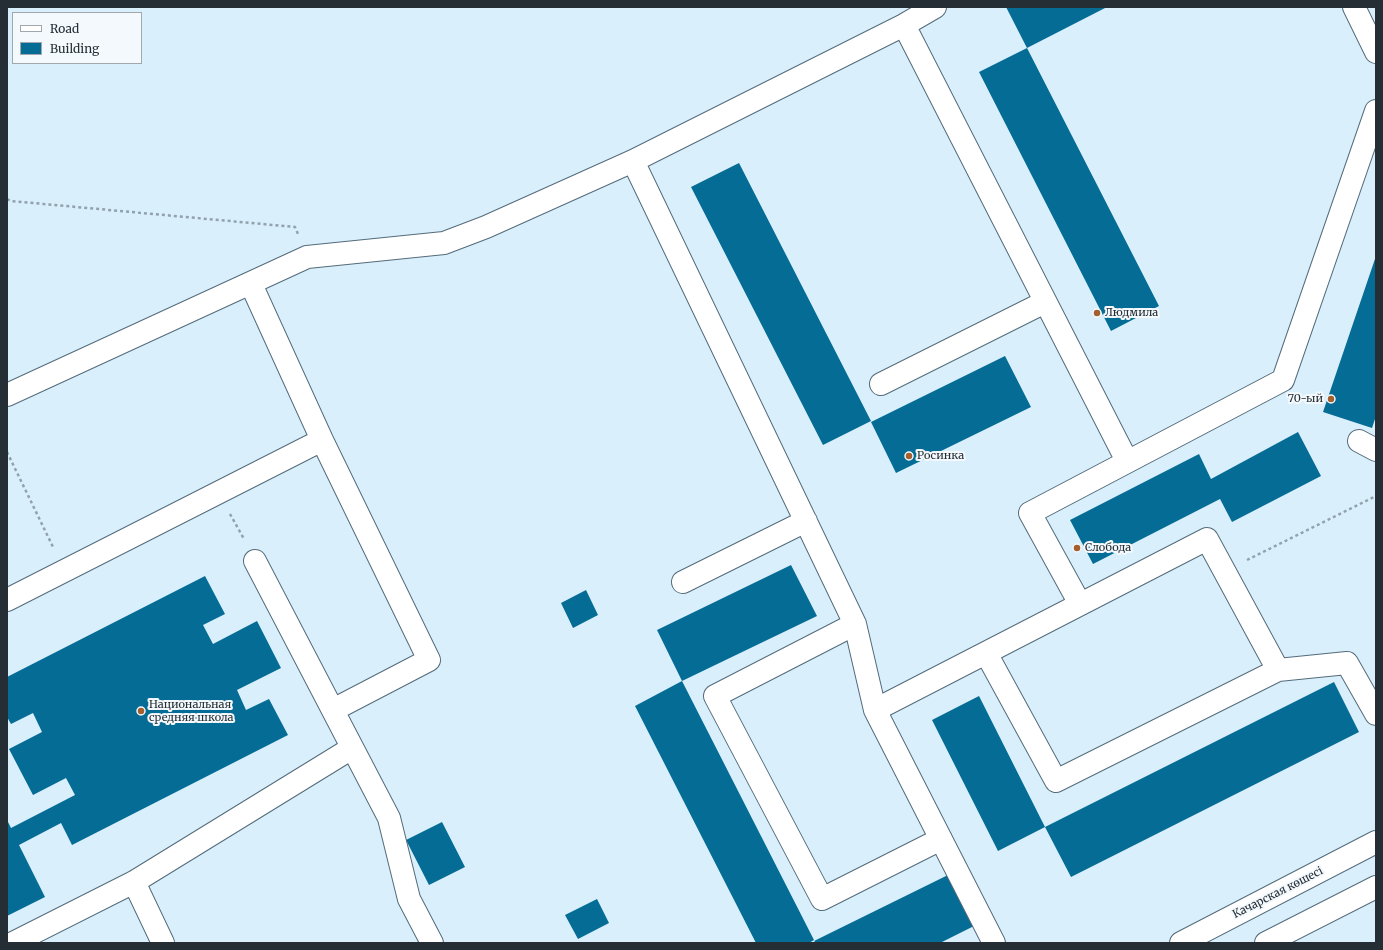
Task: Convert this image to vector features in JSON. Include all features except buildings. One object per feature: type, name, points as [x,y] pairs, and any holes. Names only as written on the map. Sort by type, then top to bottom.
[{"type":"street","points":[[7,395],[307,257],[444,243],[486,227],[633,160],[904,25],[935,7]]},
{"type":"street","points":[[1354,7],[1376,52]]},
{"type":"street","points":[[904,25],[1127,462]]},
{"type":"street","points":[[1080,604],[1030,513],[1283,380],[1376,111]]},
{"type":"street","points":[[633,160],[855,624],[875,710],[994,943]]},
{"type":"street","points":[[251,284],[322,440],[429,660],[333,710]]},
{"type":"street","points":[[881,384],[1045,302]]},
{"type":"street","points":[[7,600],[322,440]]},
{"type":"street","points":[[683,582],[806,521]]},
{"type":"street","points":[[875,710],[1207,539],[1278,670]]},
{"type":"street","points":[[255,561],[389,818],[409,899],[432,943]]},
{"type":"street","points":[[855,624],[715,696],[822,899],[941,840]]},
{"type":"street","points":[[986,653],[1056,781],[1278,670],[1347,663],[1376,714]]},
{"type":"street","points":[[13,943],[134,882],[352,748]]},
{"type":"street","name":"Качарская көшесі","points":[[1180,943],[1376,842]]},
{"type":"street","points":[[134,882],[163,943]]},
{"type":"street","points":[[1266,943],[1376,887]]},
{"type":"path","points":[[7,199],[11,201],[295,227],[307,257]]},
{"type":"path","points":[[7,452],[65,571]]},
{"type":"path","points":[[219,493],[255,561]]},
{"type":"path","points":[[1225,571],[1376,496]]},
{"type":"place","name":"Людмила","points":[[1097,313]]},
{"type":"place","name":"70-ый","points":[[1331,399]]},
{"type":"place","name":"Росинка","points":[[909,456]]},
{"type":"place","name":"Слобода","points":[[1077,548]]},
{"type":"place","name":"Национальная средняя школа","points":[[141,711]]}]
